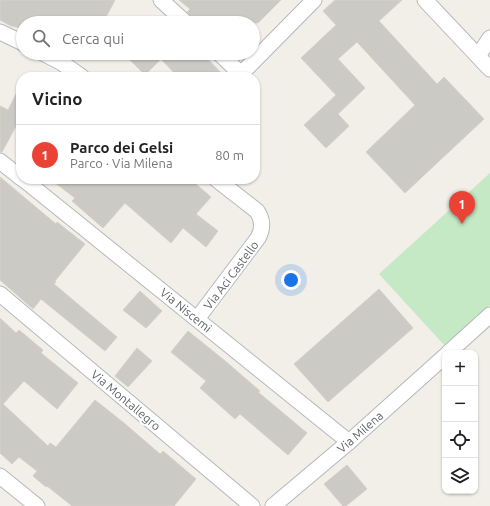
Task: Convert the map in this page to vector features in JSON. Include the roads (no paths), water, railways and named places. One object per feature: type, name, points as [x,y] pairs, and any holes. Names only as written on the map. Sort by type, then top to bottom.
[{"type":"street","points":[[161,0],[178,16]]},
{"type":"street","points":[[260,55],[314,0]]},
{"type":"street","points":[[425,0],[490,69]]},
{"type":"street","points":[[0,32],[16,40]]},
{"type":"street","points":[[478,56],[490,38]]},
{"type":"street","points":[[56,60],[75,72]]},
{"type":"street","points":[[226,60],[237,72]]},
{"type":"street","points":[[243,72],[255,60]]},
{"type":"street","name":"Via Niscemi","points":[[0,161],[16,173]]},
{"type":"street","name":"Via Niscemi","points":[[29,184],[349,442]]},
{"type":"street","name":"Via Aci Castello","points":[[197,319],[258,238],[262,228],[260,216],[257,211],[222,184]]},
{"type":"street","name":"Via Montallegro","points":[[0,294],[252,506]]},
{"type":"street","points":[[451,350],[490,315]]},
{"type":"street","name":"Via Milena","points":[[273,506],[349,442],[442,359]]},
{"type":"street","points":[[0,476],[37,506]]},
{"type":"place","name":"Parco dei Gelsi","points":[[462,224]]}]
